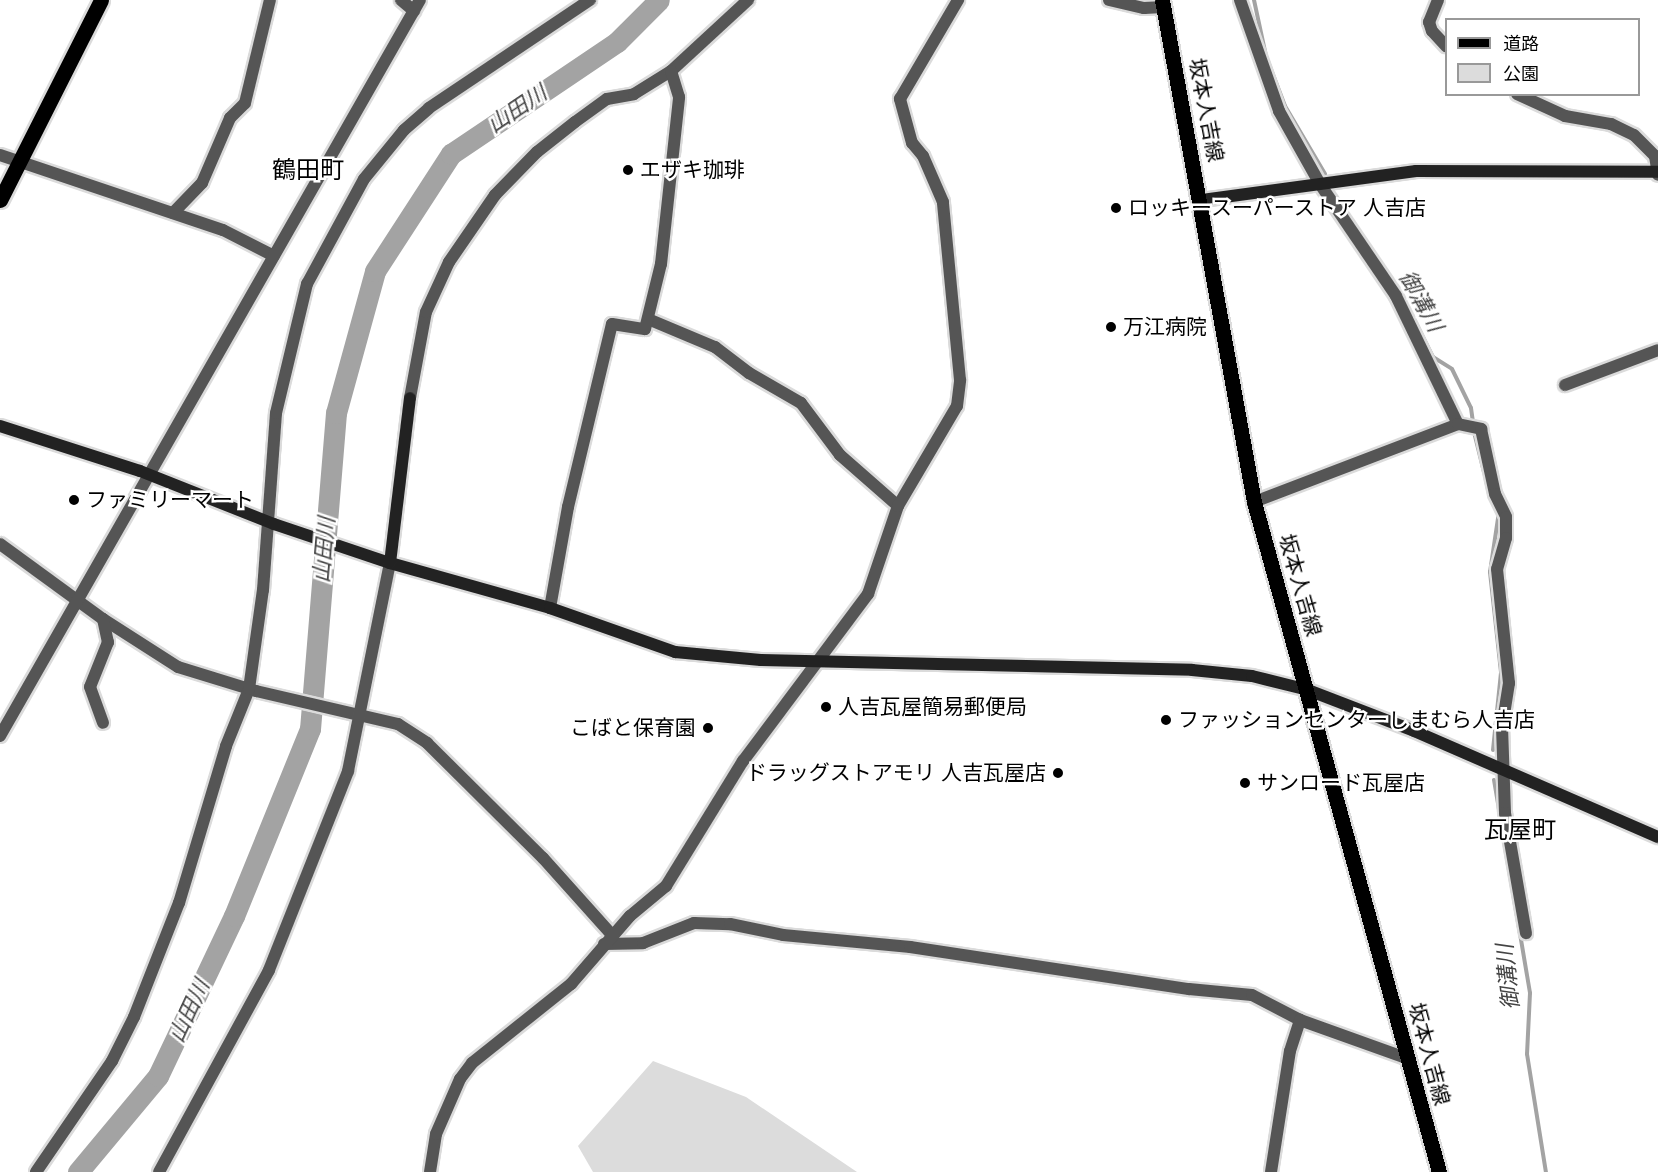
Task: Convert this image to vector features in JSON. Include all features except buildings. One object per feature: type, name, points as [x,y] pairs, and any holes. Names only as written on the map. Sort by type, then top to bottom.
[{"type":"main road","points":[[0,200],[101,0]]},
{"type":"main road","name":"坂本人吉線","points":[[1163,4],[1202,200],[1254,502],[1308,690],[1439,1172]]},
{"type":"street","points":[[173,213],[202,183],[230,118],[245,103],[270,0]]},
{"type":"street","points":[[401,0],[414,11]]},
{"type":"street","points":[[0,736],[420,0]]},
{"type":"street","points":[[36,1172],[112,1061],[134,1017],[179,903],[226,746],[253,690],[271,523],[276,412],[307,284],[364,179],[390,145],[429,108],[590,0]]},
{"type":"street","points":[[159,1172],[269,970],[348,771],[426,312],[449,262],[495,195],[537,152],[607,99],[634,94],[671,71],[748,0]]},
{"type":"street","points":[[429,1171],[441,1122],[460,1079],[472,1063],[572,984],[608,939],[666,886],[742,761],[868,594],[898,506],[950,419],[960,380],[943,202],[923,156],[912,143],[900,99],[958,0]]},
{"type":"street","points":[[1109,0],[1144,8],[1163,4]]},
{"type":"street","points":[[1240,0],[1279,111],[1320,184],[1395,296],[1458,424]]},
{"type":"street","points":[[1437,0],[1429,22],[1432,31],[1445,45]]},
{"type":"street","points":[[549,608],[568,507],[612,324],[645,329],[648,319],[667,225],[679,97],[671,71]]},
{"type":"street","points":[[1202,200],[1416,171],[1658,173],[1655,156],[1634,135],[1611,124],[1565,116],[1521,96]]},
{"type":"street","points":[[0,155],[223,230],[274,256]]},
{"type":"street","points":[[648,319],[715,347],[749,373],[801,403],[840,455],[898,506]]},
{"type":"street","points":[[1565,385],[1658,350]]},
{"type":"street","points":[[1254,502],[1458,424],[1481,429],[1495,494],[1506,517],[1506,538],[1497,569],[1509,683],[1502,727],[1505,813],[1526,933]]},
{"type":"street","points":[[0,426],[385,562],[549,608],[675,652],[719,658],[930,667],[1192,670],[1252,676],[1308,690],[1658,837]]},
{"type":"street","points":[[0,434],[136,477],[148,477]]},
{"type":"street","points":[[0,544],[103,619],[178,667],[253,690],[398,724],[427,743],[543,858],[608,939],[643,943],[694,923],[730,924],[783,934],[910,947],[1189,989],[1252,995],[1300,1020],[1409,1059]]},
{"type":"street","points":[[103,619],[108,642],[90,687],[104,723]]},
{"type":"street","points":[[1271,1172],[1290,1051],[1300,1020]]},
{"type":"green space","points":[[653,1061],[746,1097],[857,1172],[593,1172],[578,1146]]},
{"type":"waterway","name":"山田川","points":[[78,1172],[158,1076],[234,916],[310,729],[336,413],[375,271],[451,154],[617,42],[659,0]]},
{"type":"waterway","name":"御溝川","points":[[1254,0],[1266,56],[1285,106],[1325,174]]},
{"type":"waterway","name":"御溝川","points":[[1408,307],[1433,357],[1452,369],[1471,408],[1473,423]]},
{"type":"waterway","name":"御溝川","points":[[1475,436],[1484,471]]},
{"type":"waterway","name":"御溝川","points":[[1493,750],[1501,672],[1490,572],[1499,512]]},
{"type":"waterway","name":"御溝川","points":[[1494,780],[1530,993],[1527,1054],[1546,1172]]},
{"type":"place","name":"エザキ珈琲","points":[[628,170]]},
{"type":"place","name":"ロッキースーパーストア 人吉店","points":[[1116,208]]},
{"type":"place","name":"万江病院","points":[[1111,327]]},
{"type":"place","name":"ファミリーマート","points":[[74,500]]},
{"type":"place","name":"人吉瓦屋簡易郵便局","points":[[826,707]]},
{"type":"place","name":"ファッションセンターしまむら人吉店","points":[[1166,720]]},
{"type":"place","name":"こばと保育園","points":[[708,728]]},
{"type":"place","name":"ドラッグストアモリ 人吉瓦屋店","points":[[1058,773]]},
{"type":"place","name":"サンロード瓦屋店","points":[[1245,783]]},
{"type":"district","name":"鶴田町","points":[[308,170]]},
{"type":"district","name":"瓦屋町","points":[[1520,830]]}]
